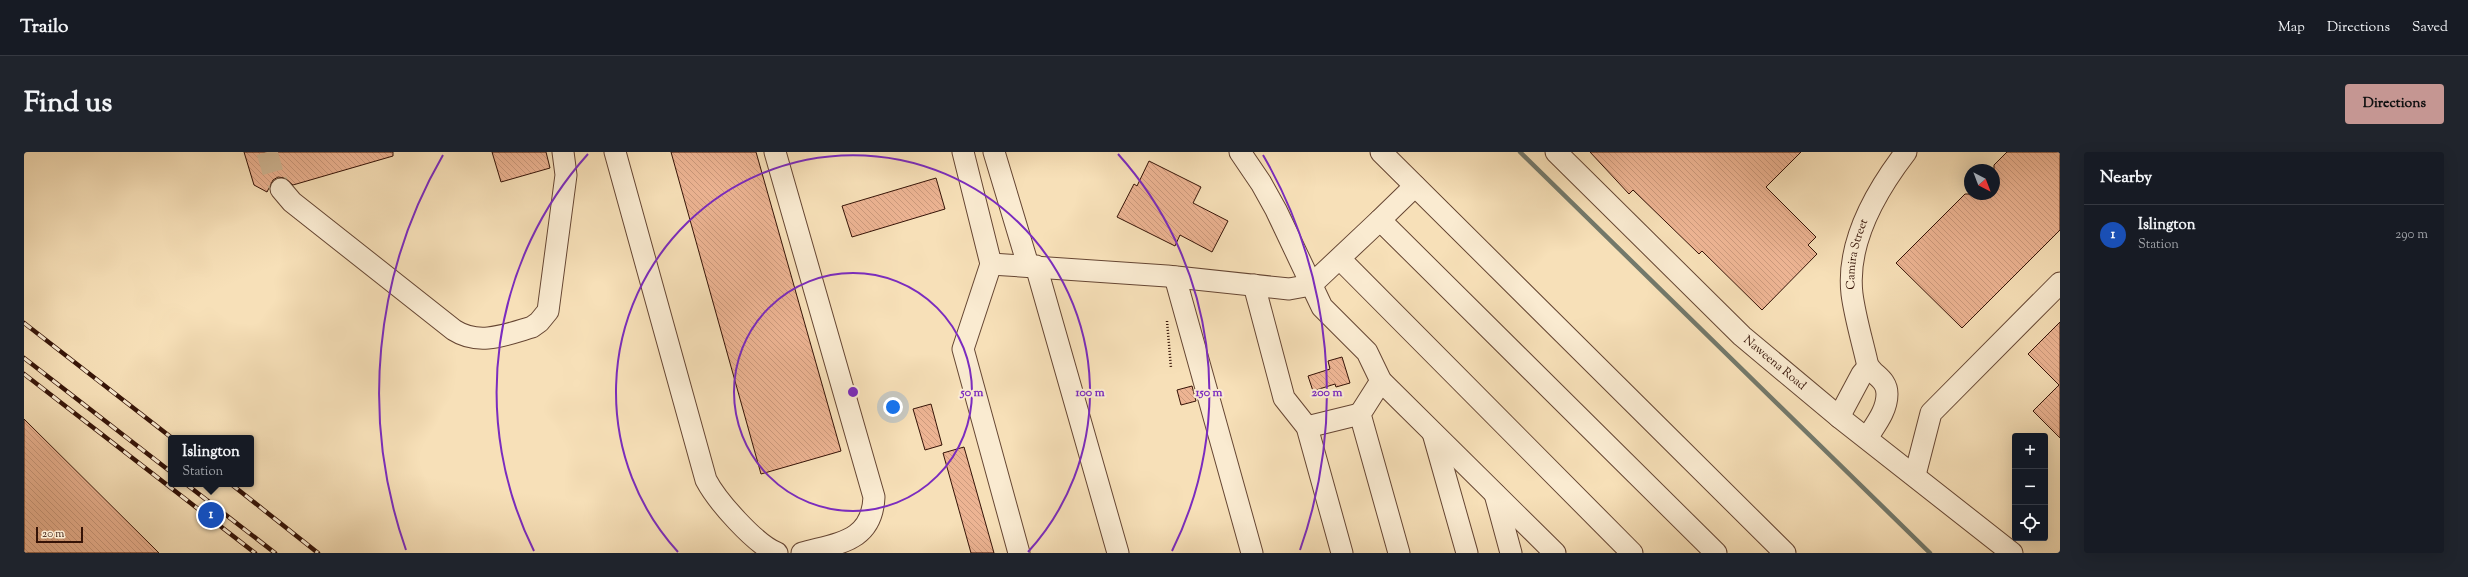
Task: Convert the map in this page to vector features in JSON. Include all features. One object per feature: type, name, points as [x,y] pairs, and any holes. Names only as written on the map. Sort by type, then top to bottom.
[{"type":"street","points":[[281,189],[292,202],[454,330],[469,338],[486,339],[532,326],[539,322],[548,311],[566,175],[563,152]]},
{"type":"street","points":[[615,152],[706,480],[718,498],[760,543],[777,553]]},
{"type":"street","points":[[775,152],[874,498],[873,515],[859,534],[850,540],[802,553]]},
{"type":"street","points":[[963,152],[992,264],[963,349],[1019,553]]},
{"type":"street","points":[[994,152],[1032,266],[1118,553]]},
{"type":"street","points":[[1240,152],[1276,210],[1322,307],[1367,352],[1381,380],[1555,553]]},
{"type":"street","points":[[1381,152],[1785,553]]},
{"type":"street","name":"Naweena Road","points":[[1556,152],[1742,336],[1839,417],[1915,475],[2012,553]]},
{"type":"street","name":"Camira Street","points":[[1868,367],[1852,293],[1854,264],[1862,224],[1882,183],[1906,152]]},
{"type":"street","points":[[992,264],[1175,277],[1289,289],[1311,285],[1415,186]]},
{"type":"street","points":[[1380,220],[1716,553]]},
{"type":"street","points":[[1340,259],[1632,553]]},
{"type":"street","points":[[1175,277],[1252,553]]},
{"type":"street","points":[[1915,475],[1931,412],[2060,283]]},
{"type":"street","points":[[1254,285],[1284,398],[1306,427],[1342,553]]},
{"type":"street","points":[[1839,417],[1862,374],[1868,367],[1882,378],[1887,392],[1882,414],[1867,438]]},
{"type":"street","points":[[1306,427],[1360,414],[1381,380]]},
{"type":"street","points":[[1360,414],[1399,553]]},
{"type":"street","points":[[1433,432],[1467,553]]},
{"type":"street","points":[[1494,493],[1511,553]]},
{"type":"building","points":[[244,152],[393,152],[393,156],[293,185],[285,178],[278,177],[273,180],[267,192],[254,185]]},
{"type":"building","points":[[492,152],[546,152],[550,168],[501,182]]},
{"type":"building","points":[[671,152],[756,152],[841,451],[761,474]]},
{"type":"building","points":[[1590,152],[1801,152],[1766,187],[1816,237],[1808,245],[1817,254],[1762,310],[1702,251],[1699,254],[1633,190],[1629,194]]},
{"type":"building","points":[[2007,152],[2060,152],[2060,230],[1962,328],[1896,263],[1964,195],[1964,200],[2000,200],[2000,164],[1995,164]]},
{"type":"building","points":[[1149,161],[1201,187],[1193,203],[1228,221],[1212,252],[1180,235],[1175,246],[1117,217],[1134,184],[1137,186]]},
{"type":"building","points":[[936,178],[945,209],[852,237],[842,206]]},
{"type":"building","points":[[2060,322],[2060,438],[2033,411],[2059,385],[2028,354]]},
{"type":"building","points":[[1342,357],[1350,383],[1336,387],[1335,384],[1313,391],[1308,376],[1330,369],[1328,361]]},
{"type":"building","points":[[1192,386],[1196,401],[1181,405],[1177,390]]},
{"type":"building","points":[[931,404],[942,445],[925,450],[913,409]]},
{"type":"building","points":[[24,419],[159,553],[24,553]]},
{"type":"building","points":[[964,447],[994,553],[971,553],[943,453]]},
{"type":"waterway","points":[[1520,152],[1930,553]]},
{"type":"tunnel","points":[[267,152],[274,176],[281,189]]},
{"type":"railway","points":[[24,323],[168,435]]},
{"type":"railway","points":[[24,358],[168,470]]},
{"type":"railway","points":[[24,374],[168,486]]},
{"type":"railway","points":[[170,487],[255,553]]},
{"type":"railway","points":[[190,487],[275,553]]},
{"type":"railway","points":[[235,487],[318,553]]},
{"type":"place","name":"Islington","points":[[211,515]]}]
